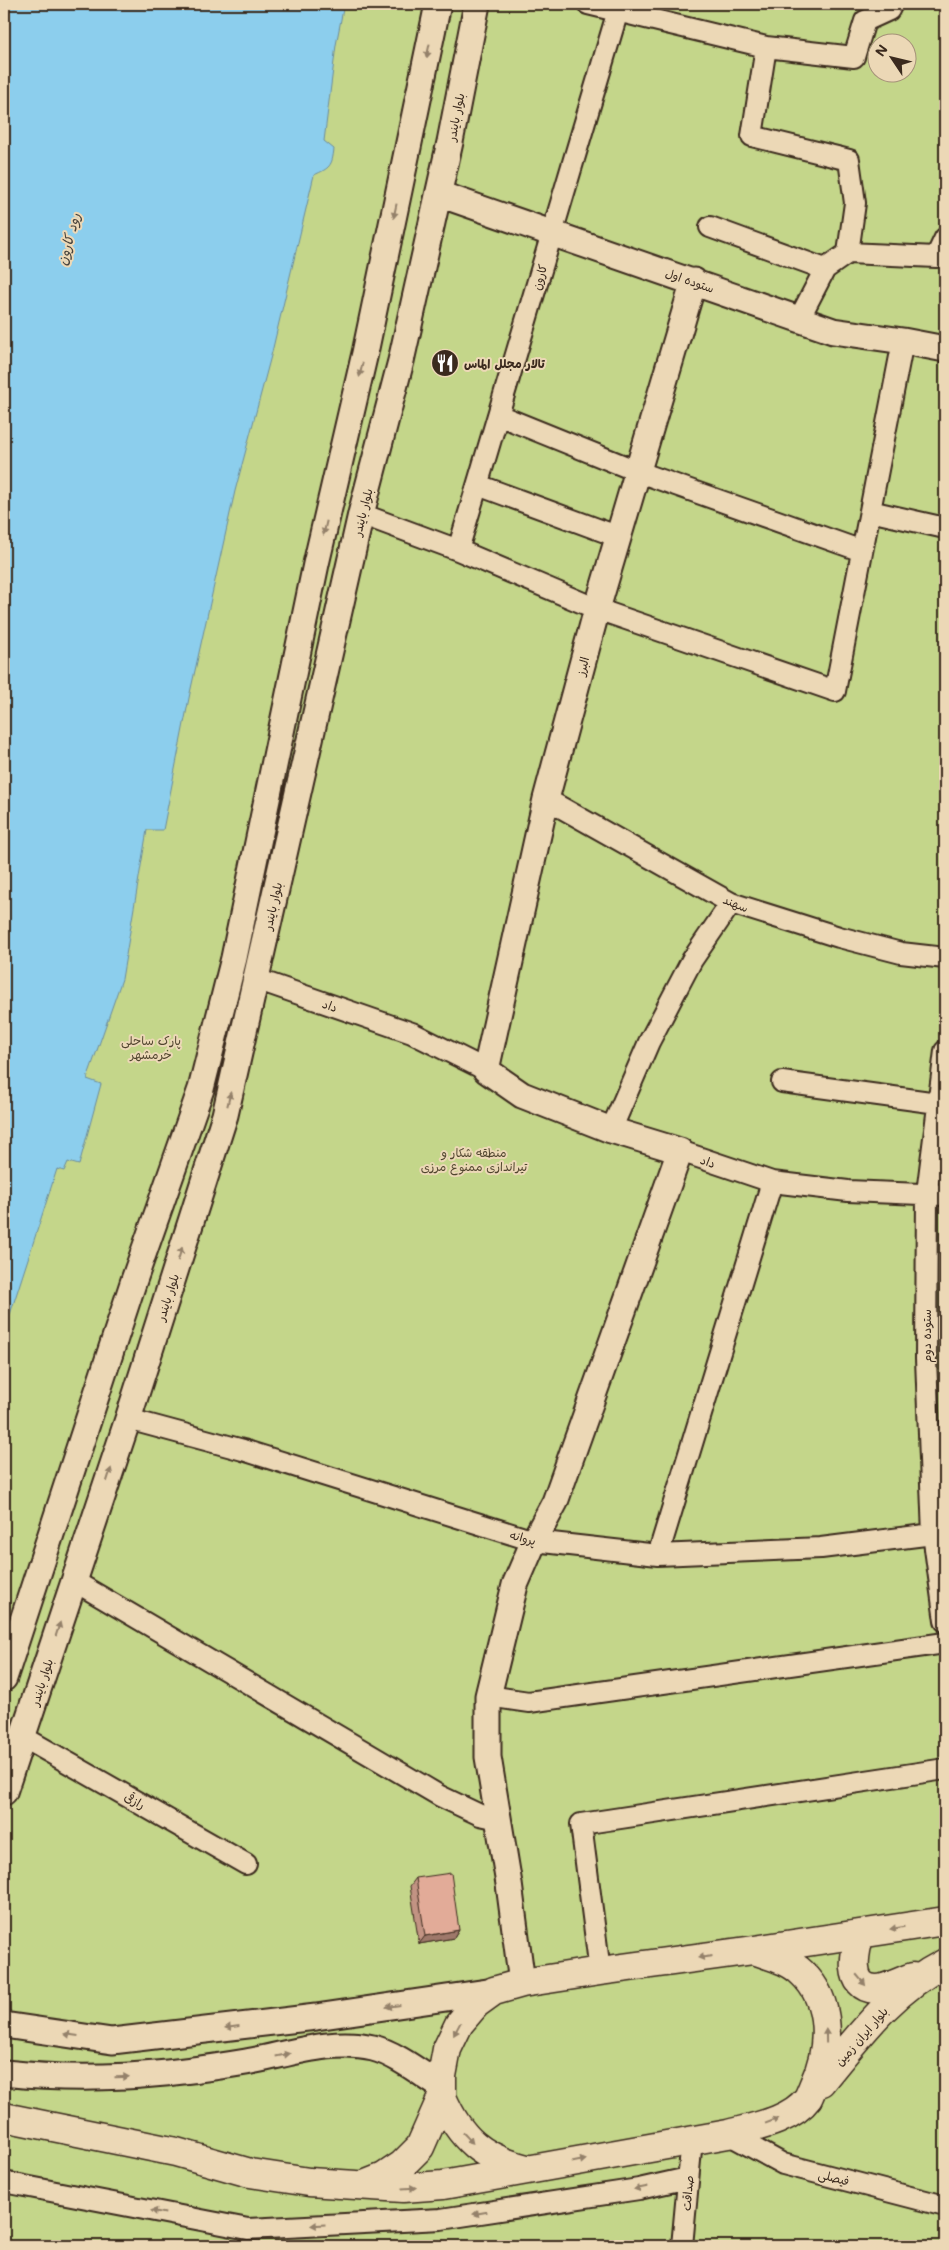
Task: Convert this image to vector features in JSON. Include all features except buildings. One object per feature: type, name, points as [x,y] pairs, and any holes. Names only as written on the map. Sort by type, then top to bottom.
[{"type":"main road","points":[[360,2187],[384,2177],[402,2165],[420,2147],[442,2092],[447,2049],[458,2024],[476,2004],[494,1991],[522,1983],[945,1921]]},
{"type":"main road","points":[[860,1934],[854,1953],[854,1968],[858,1978],[866,1986],[876,1989],[938,1967]]},
{"type":"main road","points":[[754,1950],[782,1960],[802,1973],[812,1986],[821,2006],[826,2027],[826,2045],[821,2069],[808,2099]]},
{"type":"main road","name":"بلوار ایران زمین","points":[[4,2117],[176,2152],[250,2172],[309,2182],[360,2187],[403,2188],[443,2185],[728,2134],[760,2125],[788,2114],[808,2099],[878,2013],[938,1967]]},
{"type":"main road","points":[[442,2092],[452,2121],[483,2153],[507,2164],[531,2170]]},
{"type":"street","points":[[4,1678],[134,1280],[201,1089],[234,958],[316,564],[365,353],[438,4]]},
{"type":"street","name":"بلوار بایندر","points":[[4,1792],[128,1419],[225,1115],[360,514],[401,361],[439,194],[477,4]]},
{"type":"street","points":[[588,4],[619,8],[766,47],[854,57],[865,21],[889,10],[892,4]]},
{"type":"street","name":"کارون","points":[[458,550],[619,8]]},
{"type":"street","points":[[766,47],[752,136],[849,160],[855,203],[848,253]]},
{"type":"street","name":"ستوده اول","points":[[439,194],[694,281],[832,331],[945,349]]},
{"type":"street","points":[[710,227],[825,269]]},
{"type":"street","points":[[799,319],[825,269],[848,253],[936,258],[945,238]]},
{"type":"street","name":"البرز","points":[[487,1063],[546,799],[597,609],[694,281]]},
{"type":"street","points":[[360,514],[458,550],[597,609],[835,691],[903,341]]},
{"type":"street","points":[[498,415],[639,472],[862,551]]},
{"type":"street","points":[[478,485],[619,537]]},
{"type":"street","points":[[870,511],[945,528]]},
{"type":"street","points":[[316,564],[348,571]]},
{"type":"street","name":"سهند","points":[[546,799],[731,903],[839,937],[901,953],[945,958]]},
{"type":"street","points":[[611,1130],[649,1042],[683,976],[731,903]]},
{"type":"street","name":"داد","points":[[256,979],[412,1033],[487,1063],[522,1095],[611,1130],[772,1182],[848,1191],[936,1194]]},
{"type":"street","name":"ستوده دوم","points":[[945,1051],[926,1359],[938,1547],[945,1621]]},
{"type":"street","points":[[782,1082],[942,1104]]},
{"type":"street","points":[[522,1983],[499,1819],[488,1758],[488,1696],[515,1585],[534,1541],[555,1502],[680,1151]]},
{"type":"street","points":[[658,1555],[772,1182]]},
{"type":"street","name":"پروانه","points":[[128,1419],[243,1450],[534,1541],[658,1555],[821,1548],[938,1547]]},
{"type":"street","points":[[74,1581],[440,1796],[480,1815],[499,1819]]},
{"type":"street","points":[[488,1696],[529,1702],[945,1643]]},
{"type":"street","name":"رازقی","points":[[23,1737],[246,1864]]},
{"type":"street","points":[[600,1971],[581,1824],[945,1769]]},
{"type":"street","points":[[4,2025],[112,2041],[316,2017],[494,1991]]},
{"type":"street","points":[[4,2073],[90,2078],[133,2077],[246,2062],[326,2046],[350,2045],[374,2048],[401,2061],[442,2092]]},
{"type":"street","name":"فیصلی","points":[[728,2134],[783,2164],[945,2206]]},
{"type":"street","name":"صداقت","points":[[682,2246],[692,2139]]},
{"type":"street","points":[[4,2182],[248,2229],[441,2219],[639,2189],[688,2178]]},
{"type":"green space","name":"منطقه شکار و تیراندازی ممنوع مرزی","points":[[4,4],[945,4],[945,2246],[4,2246]]},
{"type":"water","name":"رود کارون","points":[[4,4],[344,4],[336,45],[324,141],[334,149],[332,159],[327,168],[314,175],[272,352],[235,491],[190,693],[163,830],[147,830],[122,979],[87,1079],[101,1084],[79,1165],[68,1162],[64,1171],[57,1169],[4,1333]]},
{"type":"place","name":"تالار مجلل الماس","points":[[445,363]]},
{"type":"park label","name":"پارک ساحلی خرمشهر","points":[[151,1047]]}]
